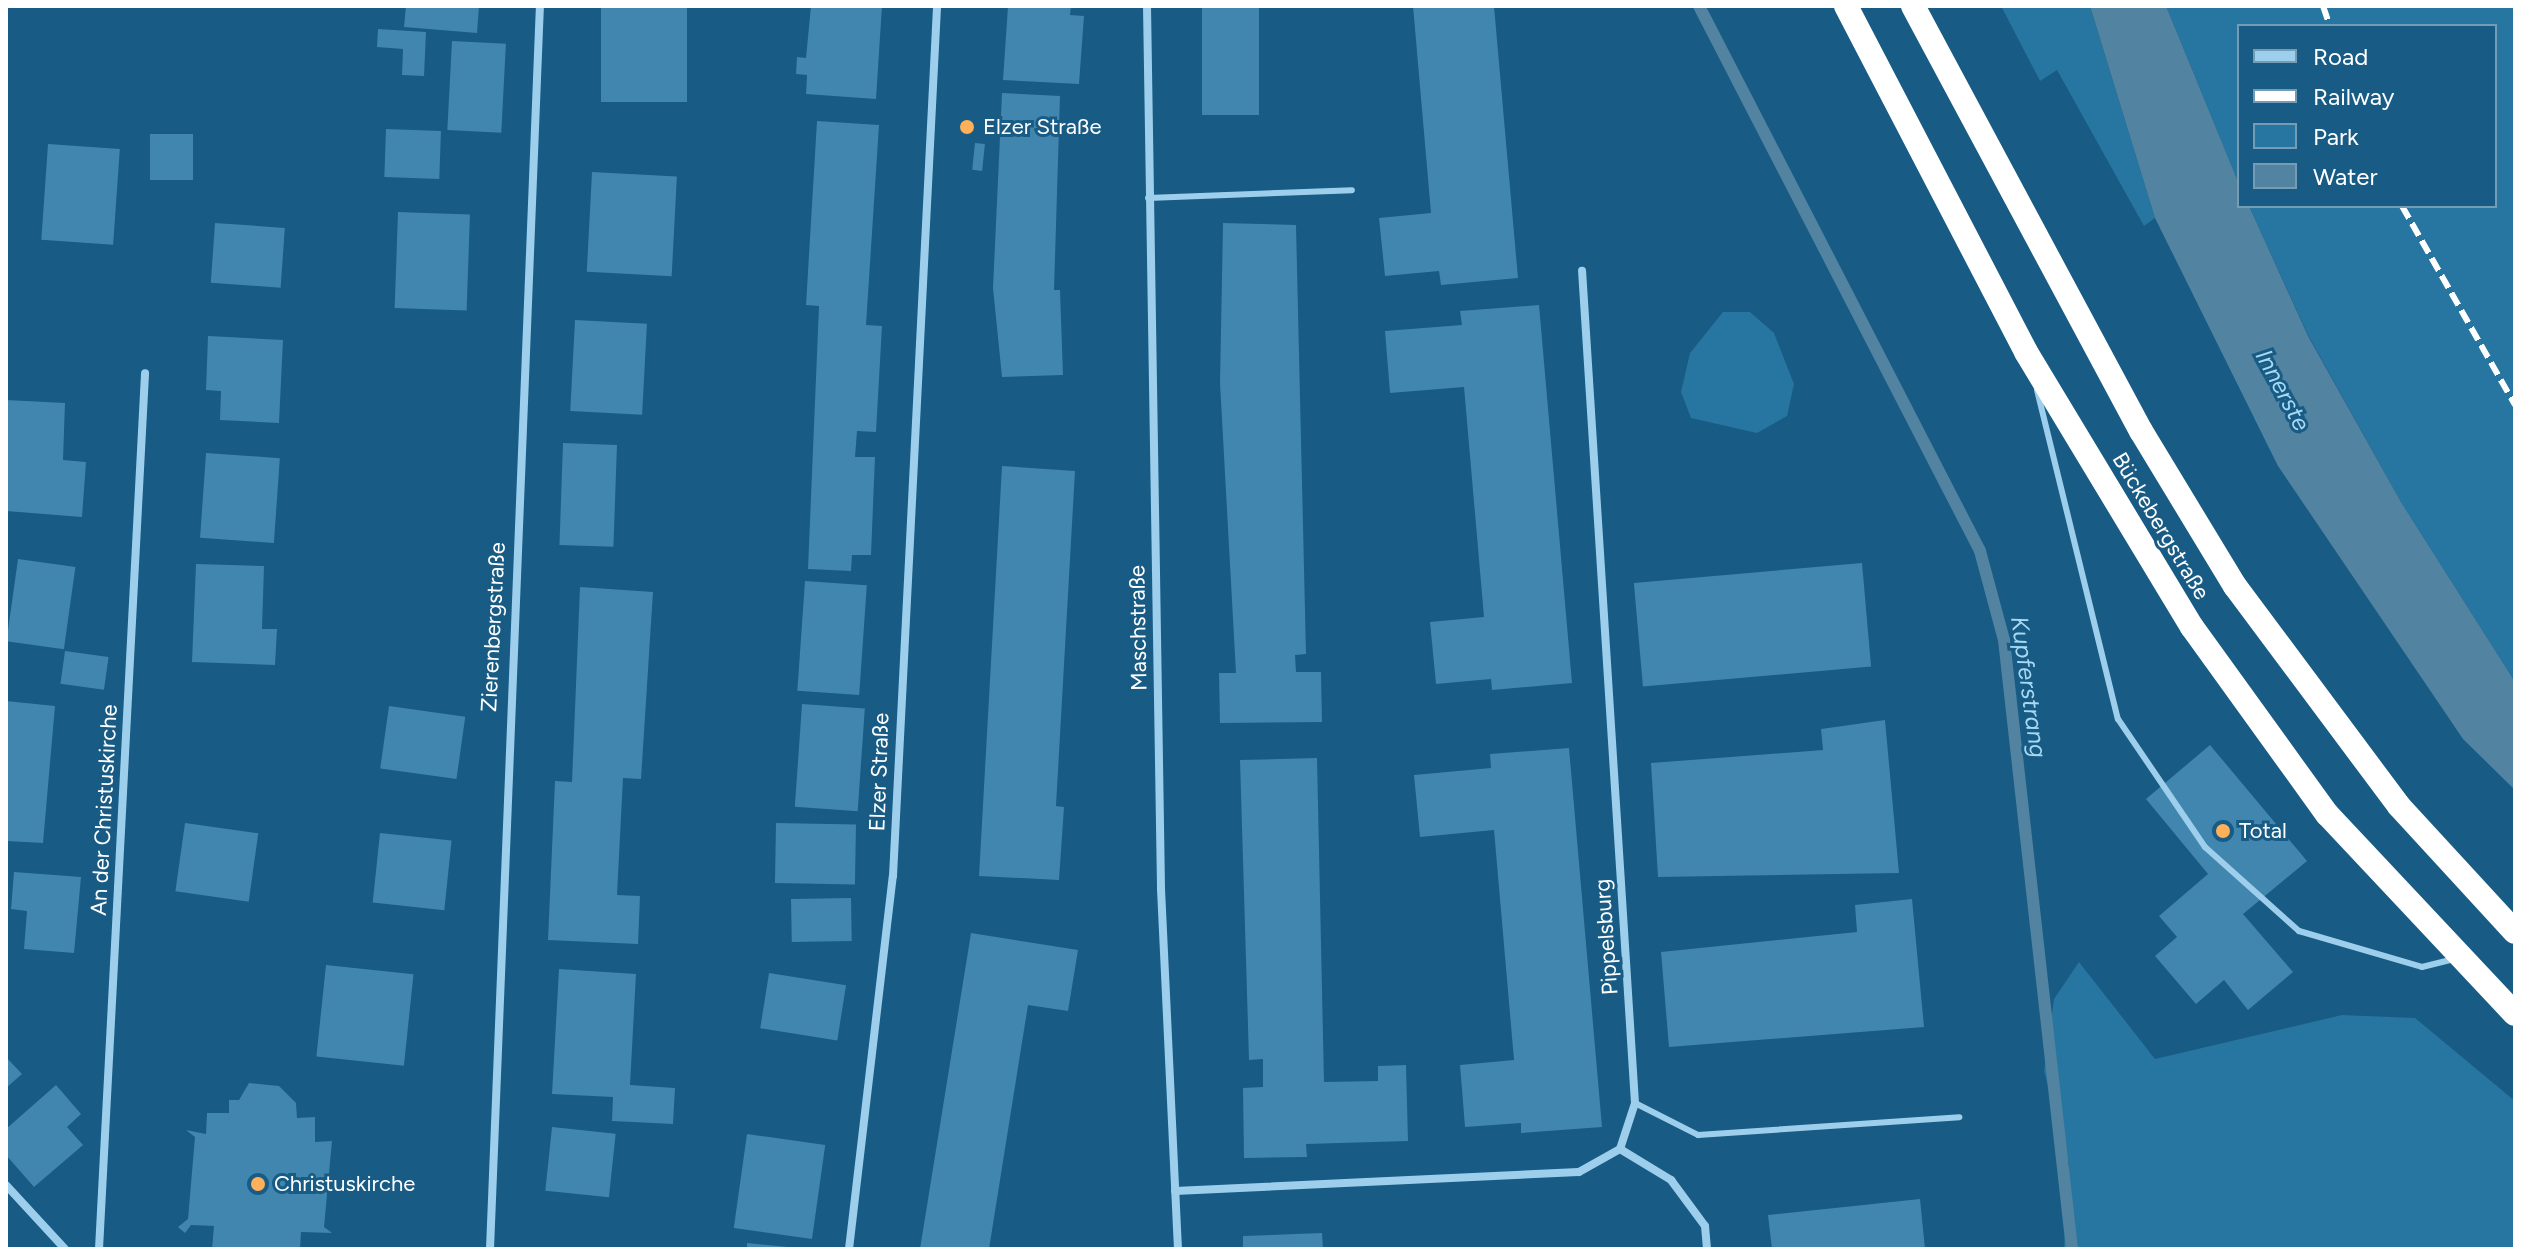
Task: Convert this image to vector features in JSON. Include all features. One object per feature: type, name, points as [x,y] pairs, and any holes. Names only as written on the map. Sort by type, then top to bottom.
[{"type":"highway","name":"Bückebergstraße","points":[[1846,6],[2026,352],[2254,717],[2327,814],[2456,958],[2515,1014]]},
{"type":"highway","name":"Bückebergstraße","points":[[1913,6],[2141,431],[2235,586],[2399,806],[2515,932]]},
{"type":"street","name":"Zierenbergstraße","points":[[490,1249],[540,6]]},
{"type":"street","name":"Elzer Straße","points":[[849,1249],[893,876],[937,6]]},
{"type":"street","name":"Maschstraße","points":[[1147,6],[1147,198],[1178,1249]]},
{"type":"street","name":"Pippelsburg","points":[[1582,271],[1635,1103],[1620,1149]]},
{"type":"street","name":"An der Christuskirche","points":[[99,1249],[145,373]]},
{"type":"street","points":[[1175,1191],[1579,1172],[1620,1149],[1671,1180],[1705,1226],[1707,1249]]},
{"type":"street","points":[[6,1185],[65,1249]]},
{"type":"lane","points":[[1147,198],[1352,190]]},
{"type":"lane","points":[[2026,352],[2118,719],[2205,847],[2299,931],[2422,967],[2456,958]]},
{"type":"lane","points":[[1635,1103],[1698,1135],[1959,1117]]},
{"type":"green space","points":[[2001,6],[2090,6],[2155,218],[2144,226],[2057,70],[2040,81]]},
{"type":"green space","points":[[2166,6],[2515,6],[2515,682],[2401,502],[2308,335],[2250,208],[2497,208],[2497,24],[2237,24],[2237,179]]},
{"type":"green space","points":[[1723,312],[1750,312],[1774,333],[1794,384],[1787,416],[1757,433],[1691,418],[1681,392],[1690,353]]},
{"type":"green space","points":[[2079,962],[2155,1059],[2342,1015],[2415,1018],[2515,1101],[2515,1249],[2064,1249],[2069,1164],[2044,1071],[2054,999]]},
{"type":"water","name":"Innerste","points":[[2090,6],[2166,6],[2237,179],[2237,208],[2250,208],[2308,336],[2401,502],[2515,682],[2515,790],[2463,739],[2278,466],[2155,218]]},
{"type":"building","points":[[406,6],[479,6],[477,33],[404,27]]},
{"type":"building","points":[[601,6],[687,6],[687,102],[601,102]]},
{"type":"building","points":[[811,6],[882,6],[876,99],[806,94],[807,75],[796,74],[797,57],[806,58]]},
{"type":"building","points":[[1008,6],[1071,6],[1070,15],[1084,16],[1079,84],[1003,80]]},
{"type":"building","points":[[1202,6],[1259,6],[1259,115],[1202,115]]},
{"type":"building","points":[[1413,6],[1494,6],[1518,278],[1441,285],[1439,271],[1385,276],[1379,218],[1431,213]]},
{"type":"building","points":[[378,29],[426,32],[424,76],[402,75],[403,49],[377,47]]},
{"type":"building","points":[[452,41],[506,44],[501,133],[447,130]]},
{"type":"building","points":[[1002,93],[1060,96],[1054,290],[1060,290],[1063,375],[1002,377],[993,288]]},
{"type":"building","points":[[817,121],[879,125],[866,325],[882,326],[876,432],[857,431],[855,457],[875,457],[871,555],[852,555],[851,571],[808,569],[819,306],[806,305]]},
{"type":"building","points":[[386,129],[441,131],[439,179],[384,177]]},
{"type":"building","points":[[150,134],[193,134],[193,180],[150,180]]},
{"type":"building","points":[[975,143],[985,144],[982,171],[972,170]]},
{"type":"building","points":[[48,144],[120,149],[113,245],[41,240]]},
{"type":"building","points":[[592,172],[677,176],[672,276],[587,272]]},
{"type":"building","points":[[398,212],[470,215],[467,310],[395,308]]},
{"type":"building","points":[[215,223],[285,228],[281,288],[211,283]]},
{"type":"building","points":[[1223,223],[1296,225],[1306,654],[1295,655],[1296,672],[1321,672],[1322,722],[1220,723],[1219,673],[1236,673],[1220,383]]},
{"type":"building","points":[[1539,305],[1572,683],[1492,690],[1491,679],[1436,684],[1430,622],[1484,617],[1464,387],[1390,393],[1385,331],[1462,325],[1460,311]]},
{"type":"building","points":[[575,320],[647,324],[642,415],[570,411]]},
{"type":"building","points":[[208,336],[283,340],[279,423],[220,420],[221,391],[206,390]]},
{"type":"building","points":[[6,400],[65,403],[63,460],[86,462],[82,517],[6,511]]},
{"type":"building","points":[[563,443],[617,445],[613,547],[559,545]]},
{"type":"building","points":[[206,453],[280,458],[274,543],[200,538]]},
{"type":"building","points":[[1002,466],[1075,471],[1056,806],[1064,807],[1059,880],[979,876]]},
{"type":"building","points":[[18,559],[75,567],[64,649],[6,641]]},
{"type":"building","points":[[1862,563],[1871,667],[1643,687],[1634,583]]},
{"type":"building","points":[[196,564],[264,566],[262,629],[277,629],[275,665],[192,662]]},
{"type":"building","points":[[805,581],[867,585],[859,695],[797,691]]},
{"type":"building","points":[[580,587],[653,592],[641,779],[623,778],[617,895],[640,896],[638,944],[548,940],[555,781],[572,782]]},
{"type":"building","points":[[65,651],[109,657],[104,690],[60,684]]},
{"type":"building","points":[[6,701],[55,706],[43,843],[6,841]]},
{"type":"building","points":[[802,704],[865,708],[858,811],[795,807]]},
{"type":"building","points":[[389,706],[465,717],[456,779],[380,768]]},
{"type":"building","points":[[1885,720],[1899,873],[1658,877],[1651,763],[1823,750],[1821,729]]},
{"type":"building","points":[[2210,745],[2307,861],[2243,914],[2293,972],[2248,1010],[2224,980],[2196,1004],[2155,956],[2177,937],[2159,916],[2208,874],[2146,799]]},
{"type":"building","points":[[1569,748],[1602,1127],[1521,1133],[1521,1123],[1465,1127],[1460,1065],[1514,1060],[1494,830],[1420,837],[1414,775],[1491,768],[1490,754]]},
{"type":"building","points":[[1317,758],[1324,1082],[1378,1081],[1378,1066],[1406,1065],[1408,1141],[1306,1144],[1307,1157],[1244,1158],[1243,1088],[1263,1087],[1263,1059],[1249,1060],[1240,760]]},
{"type":"building","points":[[185,823],[258,833],[249,902],[175,891]]},
{"type":"building","points":[[776,823],[856,824],[855,884],[775,883]]},
{"type":"building","points":[[380,833],[452,841],[444,910],[373,903]]},
{"type":"building","points":[[14,872],[81,877],[74,953],[24,949],[27,911],[11,909]]},
{"type":"building","points":[[851,898],[852,941],[792,942],[791,899]]},
{"type":"building","points":[[1912,899],[1924,1027],[1669,1047],[1661,952],[1857,932],[1855,905]]},
{"type":"building","points":[[971,933],[1078,950],[1068,1011],[1028,1005],[989,1249],[920,1249]]},
{"type":"building","points":[[326,965],[414,974],[404,1066],[316,1056]]},
{"type":"building","points":[[559,969],[636,974],[630,1085],[675,1088],[673,1124],[612,1121],[613,1097],[552,1094]]},
{"type":"building","points":[[769,973],[846,985],[837,1041],[760,1028]]},
{"type":"building","points":[[6,1057],[22,1074],[6,1088]]},
{"type":"building","name":"Christuskirche","points":[[249,1083],[279,1086],[296,1103],[297,1118],[315,1117],[315,1142],[332,1141],[324,1227],[332,1233],[301,1232],[300,1249],[212,1249],[214,1226],[191,1225],[185,1233],[178,1227],[188,1219],[195,1137],[186,1130],[206,1134],[207,1113],[229,1113],[229,1100],[239,1100]]},
{"type":"building","points":[[56,1085],[81,1114],[67,1127],[83,1145],[34,1187],[6,1155],[6,1129]]},
{"type":"building","points":[[552,1127],[616,1134],[609,1197],[545,1191]]},
{"type":"building","points":[[747,1134],[825,1145],[812,1239],[734,1228]]},
{"type":"building","points":[[1920,1199],[1925,1249],[1772,1249],[1768,1215]]},
{"type":"building","points":[[1322,1233],[1323,1249],[1243,1249],[1243,1236]]},
{"type":"building","points":[[747,1243],[788,1247],[788,1249],[747,1249]]},
{"type":"waterway","name":"Kupferstrang","points":[[1699,6],[1980,551],[2004,640],[2072,1249]]},
{"type":"railway","points":[[2323,6],[2329,24]]},
{"type":"railway","points":[[2403,208],[2515,405]]},
{"type":"place","name":"Elzer Straße","points":[[967,127]]},
{"type":"place","name":"Total","points":[[2223,831]]},
{"type":"place","name":"Christuskirche","points":[[258,1184]]}]
